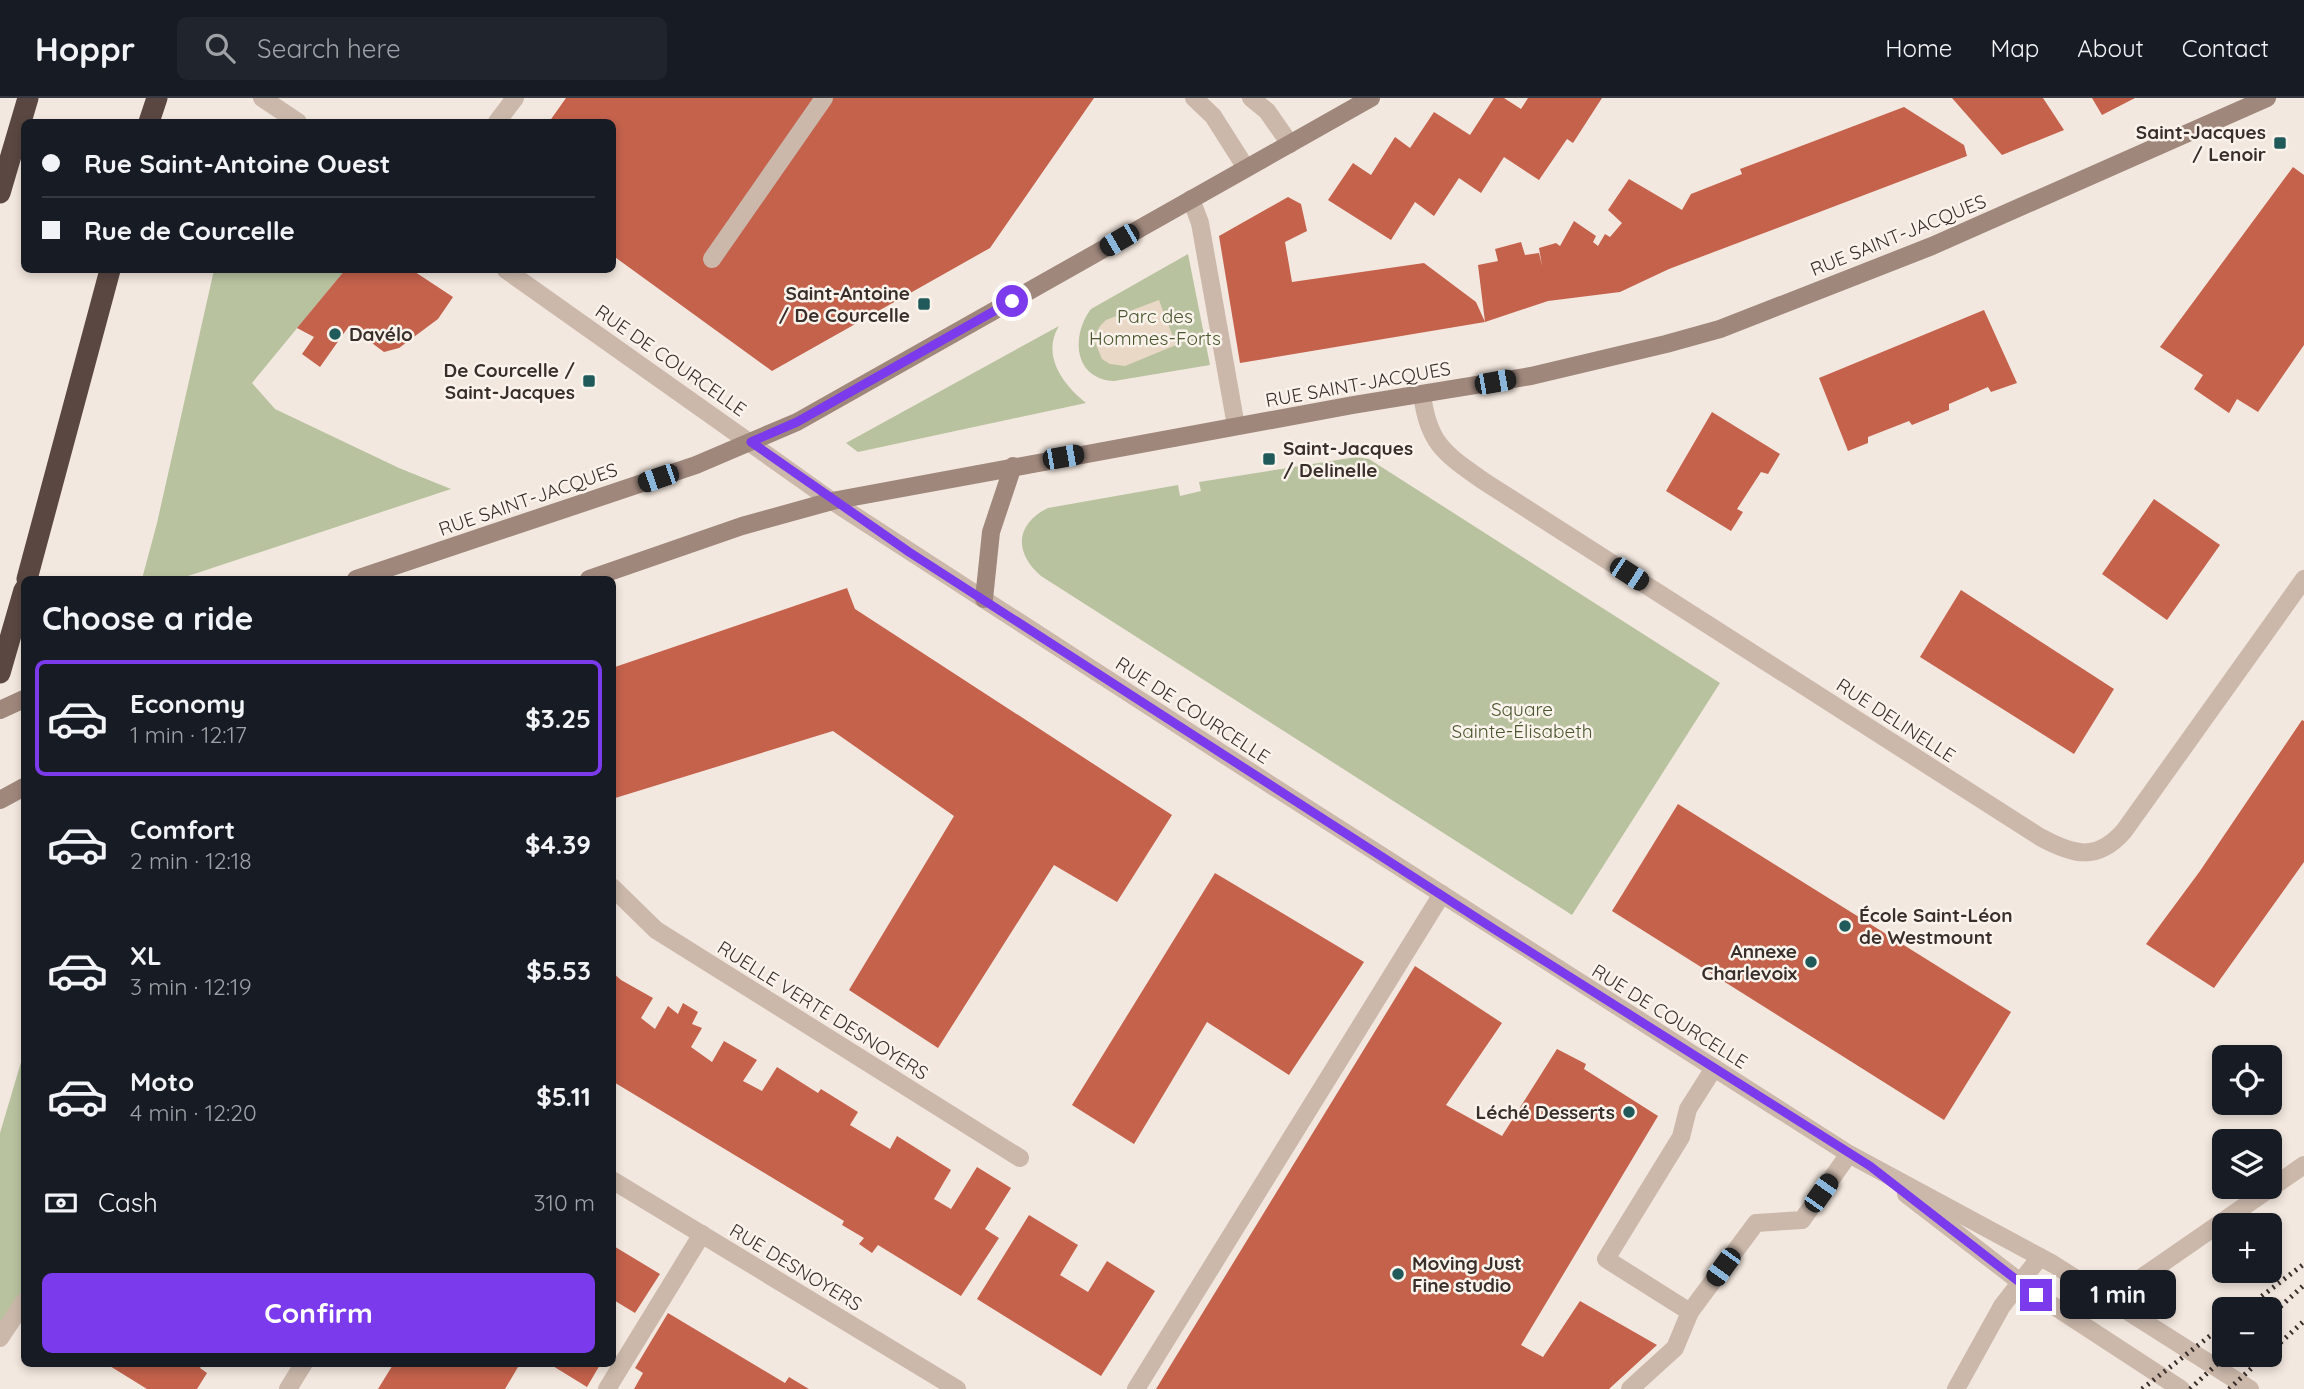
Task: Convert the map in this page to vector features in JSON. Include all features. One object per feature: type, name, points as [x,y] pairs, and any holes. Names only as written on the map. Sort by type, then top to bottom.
[{"type":"highway","points":[[22,119],[28,98]]},
{"type":"highway","points":[[0,193],[21,122]]},
{"type":"highway","points":[[28,576],[109,273]]},
{"type":"highway","points":[[0,673],[21,600]]},
{"type":"main road","name":"RUE SAINT-JACQUES","points":[[365,576],[696,465],[797,422],[1370,98]]},
{"type":"main road","name":"RUE SAINT-JACQUES","points":[[598,576],[742,526],[832,500],[1236,426],[1507,380],[1601,361],[1720,329],[1931,246],[2267,98]]},
{"type":"main road","points":[[984,598],[991,532],[1013,466]]},
{"type":"main road","points":[[0,710],[21,700]]},
{"type":"main road","points":[[0,800],[21,789]]},
{"type":"street","points":[[262,98],[294,119]]},
{"type":"street","points":[[500,119],[515,98]]},
{"type":"street","points":[[712,259],[824,98]]},
{"type":"street","points":[[1194,98],[1213,116],[1246,168]]},
{"type":"street","points":[[1251,98],[1267,111],[1290,144]]},
{"type":"street","points":[[1191,199],[1200,223],[1236,426]]},
{"type":"street","name":"RUE DE COURCELLE","points":[[510,273],[832,500],[1714,1069],[1849,1154],[2040,1257],[2250,1389]]},
{"type":"street","name":"RUE DELINELLE","points":[[1422,394],[1427,423],[1433,438],[1447,453],[1485,482],[2040,837],[2080,853],[2107,848],[2124,831],[2304,579]]},
{"type":"street","name":"RUELLE VERTE DESNOYERS","points":[[616,891],[656,930],[1020,1158]]},
{"type":"street","points":[[1136,1389],[1442,894]]},
{"type":"street","points":[[1690,1312],[1606,1259],[1681,1137],[1688,1109],[1714,1069]]},
{"type":"street","points":[[1630,1389],[1675,1348],[1690,1312],[1756,1223],[1802,1220],[1849,1154]]},
{"type":"street","points":[[2119,1306],[2141,1278],[2304,1165]]},
{"type":"street","name":"RUE DE COURCELLE","points":[[1870,1166],[2020,1283],[2181,1389]]},
{"type":"street","name":"RUE DESNOYERS","points":[[616,1182],[957,1389]]},
{"type":"street","points":[[607,1389],[702,1234]]},
{"type":"street","points":[[1956,1389],[1996,1315],[2040,1257]]},
{"type":"street","points":[[0,1338],[21,1306]]},
{"type":"street","points":[[288,1389],[302,1367]]},
{"type":"green space","name":"Parc des Hommes-Forts","points":[[1188,254],[1210,365],[1114,381],[1090,373],[1083,364],[1079,343],[1080,331],[1091,309]]},
{"type":"green space","points":[[213,273],[343,273],[252,383],[275,409],[399,468],[451,489],[188,576],[143,576]]},
{"type":"green space","name":"Parc des Hommes-Forts","points":[[1059,326],[1052,348],[1057,369],[1077,396],[1086,403],[858,452],[846,443]]},
{"type":"green space","name":"Square Sainte-Élisabeth","points":[[1356,457],[1369,459],[1720,683],[1572,915],[1041,576],[1026,558],[1023,549],[1024,530],[1029,522],[1048,508],[1178,485],[1180,496],[1201,491],[1199,482]]},
{"type":"green space","points":[[21,1062],[21,1307],[0,1345],[0,1133]]},
{"type":"shaded area","points":[[1159,300],[1176,345],[1125,366],[1110,364],[1102,359],[1095,342],[1100,326],[1106,320]]},
{"type":"building","points":[[566,98],[1094,98],[990,248],[772,371],[616,258],[616,119],[551,119]]},
{"type":"building","points":[[1494,98],[1504,98],[1521,109],[1528,98],[1602,98],[1573,143],[1567,139],[1539,180],[1504,157],[1481,193],[1459,178],[1434,216],[1415,202],[1391,240],[1328,200],[1353,163],[1371,175],[1395,137],[1410,148],[1434,112],[1470,135]]},
{"type":"building","points":[[1952,98],[2043,98],[2064,130],[2002,155]]},
{"type":"building","points":[[2092,98],[2135,98],[2102,115]]},
{"type":"building","points":[[1904,107],[1964,145],[1967,156],[1669,269],[1620,292],[1548,301],[1485,322],[1478,265],[1498,261],[1495,249],[1521,242],[1525,255],[1539,253],[1542,266],[1539,248],[1556,243],[1560,246],[1574,221],[1596,236],[1593,242],[1598,246],[1605,234],[1610,237],[1622,223],[1608,210],[1629,179],[1682,210],[1691,194],[1742,174],[1740,169]]},
{"type":"building","points":[[2293,167],[2304,175],[2304,345],[2258,412],[2237,399],[2229,413],[2194,389],[2203,375],[2160,347]]},
{"type":"building","points":[[1288,197],[1301,204],[1307,231],[1285,242],[1292,282],[1424,263],[1476,302],[1485,322],[1240,363],[1219,236]]},
{"type":"building","points":[[343,273],[417,273],[453,297],[438,319],[399,348],[384,352],[349,326],[320,367],[302,354],[314,337],[297,328]]},
{"type":"building","points":[[1984,310],[2017,383],[1991,392],[1988,387],[1949,404],[1949,410],[1912,425],[1909,421],[1868,437],[1868,443],[1848,451],[1819,378]]},
{"type":"building","points":[[1712,412],[1780,454],[1768,474],[1761,472],[1737,509],[1743,512],[1731,531],[1666,491]]},
{"type":"building","points":[[2154,499],[2220,545],[2167,620],[2102,574]]},
{"type":"building","points":[[847,588],[855,609],[1172,815],[1117,902],[1054,865],[938,1048],[849,990],[954,816],[833,731],[616,798],[616,667]]},
{"type":"building","points":[[1961,590],[2114,689],[2074,754],[1920,657]]},
{"type":"building","points":[[2302,720],[2304,862],[2214,988],[2146,944],[2200,871]]},
{"type":"building","name":"Annexe Charlevoix","points":[[1678,804],[2011,1012],[1944,1120],[1612,911]]},
{"type":"building","points":[[1215,873],[1364,962],[1289,1075],[1207,1022],[1134,1144],[1072,1105]]},
{"type":"building","points":[[1415,966],[1502,1023],[1446,1105],[1502,1136],[1557,1049],[1586,1064],[1584,1069],[1658,1116],[1521,1345],[1543,1357],[1580,1301],[1657,1345],[1609,1389],[1156,1389]]},
{"type":"building","points":[[616,976],[653,998],[641,1018],[655,1029],[668,1006],[678,1014],[683,1003],[698,1012],[692,1024],[702,1028],[691,1047],[712,1062],[724,1041],[757,1060],[743,1081],[762,1091],[777,1067],[818,1093],[821,1089],[858,1112],[850,1125],[890,1149],[897,1136],[951,1170],[934,1199],[951,1209],[977,1167],[1011,1188],[985,1229],[999,1238],[961,1296],[878,1245],[872,1253],[859,1244],[864,1238],[842,1225],[844,1221],[616,1083]]},
{"type":"building","points":[[1029,1215],[1078,1245],[1060,1275],[1088,1292],[1107,1261],[1155,1291],[1101,1376],[977,1299]]},
{"type":"building","points":[[616,1247],[660,1274],[635,1313],[616,1301]]},
{"type":"building","points":[[668,1313],[785,1383],[789,1377],[809,1389],[634,1389],[643,1373],[635,1368]]},
{"type":"building","points":[[111,1367],[201,1367],[207,1373],[197,1389],[147,1389]]},
{"type":"building","points":[[392,1367],[518,1367],[505,1389],[378,1389]]},
{"type":"building","points":[[554,1367],[599,1367],[587,1387]]},
{"type":"railway","points":[[2261,1297],[2304,1264]]},
{"type":"railway","points":[[2282,1305],[2304,1285]]},
{"type":"railway","points":[[2282,1341],[2304,1321]]},
{"type":"railway","points":[[2142,1389],[2212,1334]]},
{"type":"railway","points":[[2190,1389],[2214,1367]]},
{"type":"railway","points":[[2229,1389],[2253,1367]]},
{"type":"place","name":"Saint-Jacques / Lenoir","points":[[2280,143]]},
{"type":"place","name":"Saint-Antoine / De Courcelle","points":[[924,304]]},
{"type":"place","name":"Davélo","points":[[335,334]]},
{"type":"place","name":"De Courcelle / Saint-Jacques","points":[[589,381]]},
{"type":"place","name":"Saint-Jacques / Delinelle","points":[[1269,459]]},
{"type":"place","name":"École Saint-Léon de Westmount","points":[[1845,926]]},
{"type":"place","name":"Annexe Charlevoix","points":[[1811,962]]},
{"type":"place","name":"Léché Desserts","points":[[1629,1112]]},
{"type":"place","name":"Moving Just Fine studio","points":[[1398,1274]]},
{"type":"route","points":[[1012,301],[797,422],[751,442],[909,552],[1497,931],[1870,1166],[2036,1295]]}]
